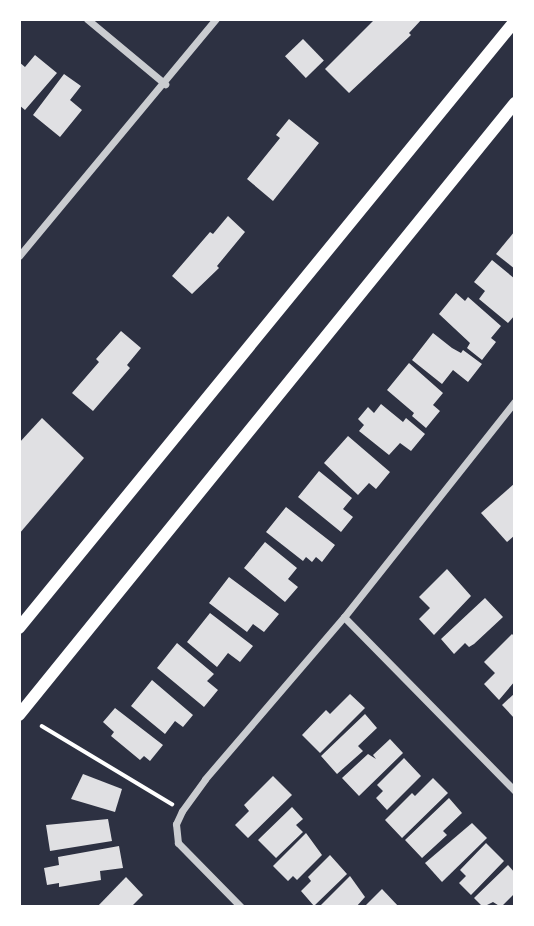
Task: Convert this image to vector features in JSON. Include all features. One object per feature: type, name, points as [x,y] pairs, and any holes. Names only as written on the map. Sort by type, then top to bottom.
[{"type":"main road","points":[[19,628],[515,21]]},
{"type":"main road","points":[[19,715],[515,103]]},
{"type":"street","points":[[87,19],[165,84]]},
{"type":"street","points":[[19,256],[165,84],[216,19]]},
{"type":"street","points":[[241,907],[178,843],[176,824],[182,811],[205,779],[344,617],[515,401]]},
{"type":"street","points":[[344,617],[515,791]]},
{"type":"path","points":[[42,726],[182,811]]},
{"type":"building","points":[[375,19],[422,19],[409,33],[411,35],[349,93],[325,69]]},
{"type":"building","points":[[303,39],[324,61],[306,78],[285,56]]},
{"type":"building","points":[[35,55],[57,73],[25,110],[19,105],[19,62],[25,67]]},
{"type":"building","points":[[64,74],[81,86],[70,100],[82,110],[60,137],[33,115]]},
{"type":"building","points":[[289,119],[319,143],[273,201],[247,179],[280,138],[276,135]]},
{"type":"building","points":[[228,216],[245,232],[217,266],[219,268],[192,294],[172,276],[210,232],[213,234]]},
{"type":"building","points":[[515,231],[515,269],[496,254]]},
{"type":"building","points":[[492,260],[515,279],[515,315],[508,323],[479,299],[485,291],[474,282]]},
{"type":"building","points":[[456,293],[465,301],[468,297],[501,326],[491,338],[496,342],[482,360],[467,348],[470,343],[439,314]]},
{"type":"building","points":[[121,331],[141,348],[127,365],[130,368],[93,411],[72,393],[99,362],[96,359]]},
{"type":"building","points":[[433,333],[452,348],[461,353],[463,350],[482,364],[468,382],[453,370],[442,384],[412,360]]},
{"type":"building","points":[[409,363],[443,393],[433,405],[440,411],[426,428],[412,416],[414,413],[387,390]]},
{"type":"building","points":[[381,404],[403,422],[406,418],[425,434],[411,451],[400,443],[389,455],[359,431],[364,425],[358,419],[368,407],[374,413]]},
{"type":"building","points":[[42,418],[84,458],[19,534],[19,443]]},
{"type":"building","points":[[348,436],[390,472],[376,489],[369,483],[358,495],[324,463]]},
{"type":"building","points":[[319,471],[352,498],[343,509],[353,517],[341,532],[298,497]]},
{"type":"building","points":[[515,483],[515,535],[507,542],[481,513]]},
{"type":"building","points":[[286,507],[335,545],[322,562],[316,557],[312,562],[306,557],[303,561],[266,532]]},
{"type":"building","points":[[265,542],[297,568],[288,579],[298,587],[285,602],[244,568]]},
{"type":"building","points":[[447,569],[471,596],[434,635],[419,619],[430,608],[419,597]]},
{"type":"building","points":[[229,577],[279,614],[264,632],[253,624],[247,632],[209,603]]},
{"type":"building","points":[[485,598],[503,617],[474,644],[469,647],[465,643],[454,654],[441,639]]},
{"type":"building","points":[[210,613],[253,646],[240,662],[228,653],[217,667],[187,642]]},
{"type":"building","points":[[512,634],[515,637],[515,681],[499,700],[484,684],[495,673],[484,662]]},
{"type":"building","points":[[177,643],[214,674],[207,681],[218,690],[204,707],[157,668]]},
{"type":"building","points":[[152,680],[193,715],[183,727],[175,721],[165,734],[131,706]]},
{"type":"building","points":[[515,693],[515,719],[502,705]]},
{"type":"building","points":[[350,694],[365,708],[320,753],[302,735],[326,710],[330,714]]},
{"type":"building","points":[[115,708],[163,745],[150,761],[144,756],[140,760],[111,736],[114,732],[103,722]]},
{"type":"building","points":[[365,714],[377,728],[358,746],[363,751],[337,774],[321,756]]},
{"type":"building","points":[[390,739],[403,753],[359,796],[342,778],[368,754],[376,759],[373,755]]},
{"type":"building","points":[[404,758],[421,776],[387,810],[376,798],[383,791],[377,785]]},
{"type":"building","points":[[83,774],[122,789],[115,812],[71,799]]},
{"type":"building","points":[[273,776],[292,795],[248,838],[235,825],[249,811],[244,805]]},
{"type":"building","points":[[433,778],[448,793],[402,838],[385,820],[412,793],[415,796]]},
{"type":"building","points":[[449,798],[462,813],[443,831],[447,835],[422,858],[405,840]]},
{"type":"building","points":[[292,807],[303,819],[296,825],[303,832],[276,858],[258,840]]},
{"type":"building","points":[[108,819],[112,841],[50,851],[46,825]]},
{"type":"building","points":[[472,823],[487,838],[442,882],[425,863]]},
{"type":"building","points":[[306,833],[322,855],[297,880],[293,876],[288,881],[273,866]]},
{"type":"building","points":[[486,843],[504,861],[471,895],[459,883],[466,876],[460,870]]},
{"type":"building","points":[[119,846],[123,868],[100,871],[101,880],[59,887],[59,883],[47,885],[44,868],[59,865],[58,857]]},
{"type":"building","points":[[330,855],[347,874],[314,906],[301,891],[311,881],[308,877]]},
{"type":"building","points":[[508,865],[515,873],[515,893],[501,907],[493,902],[483,907],[474,898]]},
{"type":"building","points":[[350,876],[365,897],[356,907],[319,907]]},
{"type":"building","points":[[126,877],[143,895],[131,907],[97,907]]},
{"type":"building","points":[[382,889],[399,907],[364,907]]}]
